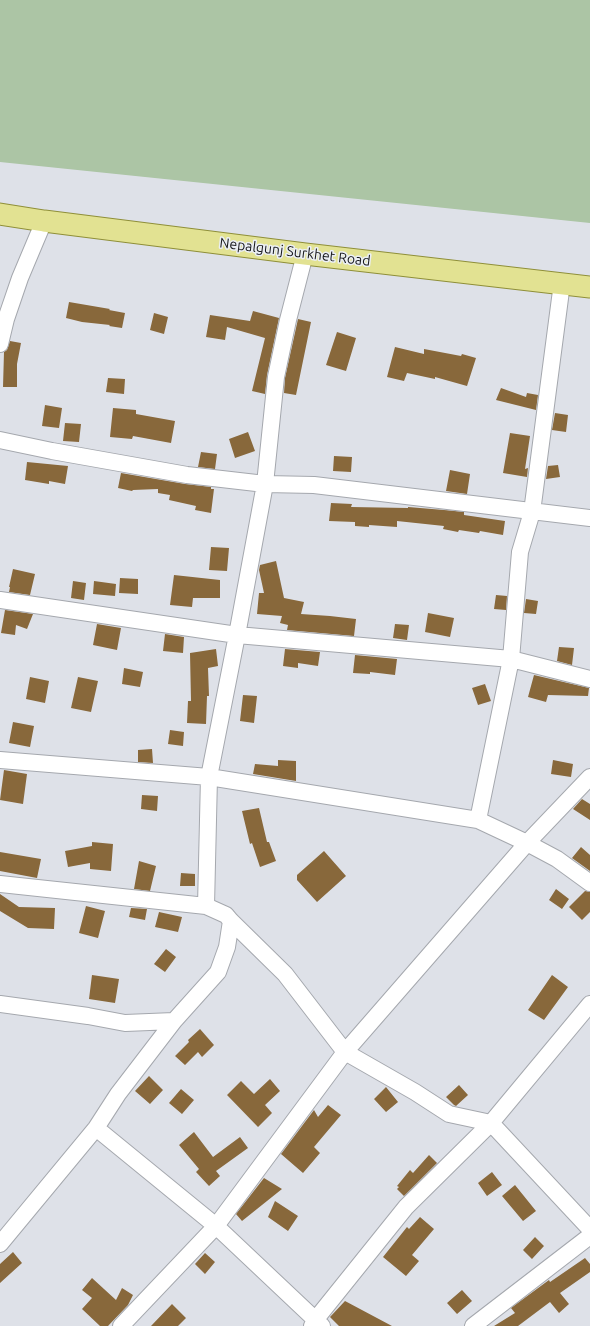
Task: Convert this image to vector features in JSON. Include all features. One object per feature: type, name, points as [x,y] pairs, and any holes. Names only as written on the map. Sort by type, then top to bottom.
[{"type":"main road","name":"Nepalgunj Surkhet Road","points":[[0,214],[44,221],[305,254],[590,287]]},
{"type":"street","points":[[0,344],[6,319],[20,278],[44,221]]},
{"type":"street","points":[[206,906],[209,777],[265,484],[276,377],[288,320],[305,254]]},
{"type":"street","points":[[478,820],[511,659],[520,552],[532,512],[562,284]]},
{"type":"street","points":[[0,440],[52,451],[187,475],[265,484],[314,485],[590,518]]},
{"type":"street","points":[[0,600],[237,635],[511,659],[590,680]]},
{"type":"street","points":[[0,760],[209,777],[478,820],[557,859],[590,883]]},
{"type":"street","points":[[121,1326],[216,1226],[345,1052],[527,843],[590,777]]},
{"type":"street","points":[[0,884],[206,906],[226,915],[285,974],[345,1052],[415,1092],[449,1114],[490,1123],[590,1229]]},
{"type":"street","points":[[0,1244],[96,1128],[118,1094],[174,1021],[218,972],[227,947],[231,921]]},
{"type":"street","points":[[0,1004],[88,1016],[125,1023],[174,1021]]},
{"type":"street","points":[[96,1128],[216,1226],[317,1324],[406,1207],[490,1123],[590,1004]]},
{"type":"street","points":[[473,1326],[590,1236]]},
{"type":"green space","points":[[0,0],[590,0],[590,223],[0,162]]},
{"type":"building","points":[[69,302],[125,313],[122,328],[66,318]]},
{"type":"building","points":[[253,311],[279,318],[267,375],[265,394],[252,391],[265,338],[227,327],[225,340],[206,337],[210,315],[250,321]]},
{"type":"building","points":[[154,313],[168,317],[164,334],[150,330]]},
{"type":"building","points":[[298,319],[311,322],[296,395],[284,393],[285,378]]},
{"type":"building","points":[[337,332],[356,338],[346,371],[326,365]]},
{"type":"building","points":[[10,341],[21,343],[17,364],[17,387],[3,387],[4,352],[7,350]]},
{"type":"building","points":[[395,347],[424,354],[424,349],[461,356],[462,354],[476,358],[467,386],[435,377],[435,379],[407,373],[404,381],[387,377]]},
{"type":"building","points":[[108,378],[125,379],[124,394],[106,392]]},
{"type":"building","points":[[501,388],[526,397],[527,393],[538,395],[536,410],[496,400]]},
{"type":"building","points":[[45,405],[62,408],[59,428],[42,426]]},
{"type":"building","points":[[113,408],[136,410],[136,414],[175,421],[171,443],[133,436],[132,439],[110,437]]},
{"type":"building","points":[[555,413],[568,415],[566,432],[552,430]]},
{"type":"building","points":[[65,423],[81,424],[79,442],[63,441]]},
{"type":"building","points":[[248,432],[255,451],[235,458],[229,439]]},
{"type":"building","points":[[510,433],[530,436],[525,469],[528,468],[527,477],[503,473]]},
{"type":"building","points":[[201,452],[217,454],[215,469],[198,467]]},
{"type":"building","points":[[334,456],[352,457],[351,472],[333,471]]},
{"type":"building","points":[[27,462],[68,466],[65,484],[49,481],[49,484],[25,480]]},
{"type":"building","points":[[558,465],[560,477],[546,479],[548,466]]},
{"type":"building","points":[[450,470],[470,474],[467,494],[446,491]]},
{"type":"building","points":[[121,473],[211,487],[211,489],[214,489],[211,513],[195,510],[196,506],[169,500],[170,495],[158,493],[158,489],[132,491],[118,488]]},
{"type":"building","points":[[331,503],[352,504],[351,507],[408,507],[464,512],[464,515],[505,521],[503,535],[480,531],[479,533],[459,530],[458,532],[443,529],[444,526],[397,521],[397,527],[369,525],[369,527],[355,526],[355,522],[329,521]]},
{"type":"building","points":[[211,547],[229,548],[227,571],[209,570]]},
{"type":"building","points":[[276,561],[284,598],[304,602],[301,614],[356,619],[354,636],[287,630],[288,625],[280,623],[282,616],[257,614],[259,593],[264,593],[259,570],[260,565]]},
{"type":"building","points":[[13,569],[35,574],[30,595],[9,592]]},
{"type":"building","points":[[174,575],[220,580],[220,598],[193,598],[192,607],[170,605]]},
{"type":"building","points":[[120,578],[138,579],[138,594],[119,593]]},
{"type":"building","points":[[73,581],[86,583],[84,600],[71,598]]},
{"type":"building","points":[[94,581],[116,584],[115,596],[93,594]]},
{"type":"building","points":[[496,595],[507,596],[506,610],[494,609]]},
{"type":"building","points":[[526,599],[538,601],[536,614],[524,613]]},
{"type":"building","points":[[5,610],[33,614],[27,629],[16,625],[15,635],[1,633]]},
{"type":"building","points":[[428,613],[454,618],[450,637],[425,632]]},
{"type":"building","points":[[97,624],[121,628],[117,650],[93,645]]},
{"type":"building","points":[[395,624],[409,625],[407,640],[393,638]]},
{"type":"building","points":[[165,634],[184,637],[183,653],[163,651]]},
{"type":"building","points":[[559,647],[574,648],[572,665],[557,661]]},
{"type":"building","points":[[216,649],[218,666],[208,668],[209,696],[207,696],[206,724],[187,723],[188,701],[191,701],[190,653]]},
{"type":"building","points":[[285,649],[320,652],[318,666],[298,663],[298,668],[283,666]]},
{"type":"building","points":[[355,655],[397,659],[395,675],[370,672],[370,674],[353,673]]},
{"type":"building","points":[[124,668],[143,672],[140,687],[122,684]]},
{"type":"building","points":[[534,675],[589,688],[588,696],[548,695],[546,702],[528,697]]},
{"type":"building","points":[[30,677],[49,681],[45,703],[26,699]]},
{"type":"building","points":[[78,677],[98,681],[91,712],[71,708]]},
{"type":"building","points":[[485,684],[491,701],[478,705],[472,688]]},
{"type":"building","points":[[243,695],[257,696],[254,723],[240,721]]},
{"type":"building","points":[[13,722],[34,726],[30,747],[9,743]]},
{"type":"building","points":[[170,730],[184,732],[183,746],[168,744]]},
{"type":"building","points":[[152,749],[153,763],[138,762],[138,750]]},
{"type":"building","points":[[278,760],[296,761],[296,781],[253,774],[255,764],[278,766]]},
{"type":"building","points":[[553,760],[573,764],[571,777],[551,774]]},
{"type":"building","points":[[4,770],[27,774],[23,804],[0,800]]},
{"type":"building","points":[[142,795],[158,796],[157,811],[141,809]]},
{"type":"building","points":[[582,799],[590,804],[590,820],[573,809]]},
{"type":"building","points":[[259,808],[267,842],[269,842],[276,861],[260,867],[252,843],[250,844],[242,811]]},
{"type":"building","points":[[92,842],[113,844],[111,871],[90,869],[90,863],[68,867],[65,851],[92,846]]},
{"type":"building","points":[[581,847],[590,855],[590,871],[572,858]]},
{"type":"building","points":[[324,851],[346,876],[317,902],[297,880],[297,875]]},
{"type":"building","points":[[0,852],[41,859],[37,878],[0,871]]},
{"type":"building","points":[[139,861],[156,866],[150,891],[134,889]]},
{"type":"building","points":[[181,873],[195,874],[195,886],[180,886]]},
{"type":"building","points":[[556,889],[569,899],[562,909],[549,900]]},
{"type":"building","points":[[585,891],[590,892],[590,912],[582,920],[569,907]]},
{"type":"building","points":[[0,894],[19,907],[55,908],[54,929],[28,928],[0,911]]},
{"type":"building","points":[[86,906],[105,911],[98,938],[79,933]]},
{"type":"building","points":[[131,908],[147,909],[145,920],[129,917]]},
{"type":"building","points":[[159,912],[182,917],[178,932],[155,927]]},
{"type":"building","points":[[166,949],[176,957],[165,972],[154,964]]},
{"type":"building","points":[[92,975],[119,979],[115,1003],[89,999]]},
{"type":"building","points":[[552,975],[568,987],[544,1020],[528,1010]]},
{"type":"building","points":[[200,1029],[214,1045],[202,1057],[198,1052],[185,1065],[175,1056],[189,1042],[188,1040]]},
{"type":"building","points":[[149,1076],[163,1090],[150,1104],[135,1091]]},
{"type":"building","points":[[270,1079],[280,1091],[265,1105],[272,1113],[258,1127],[227,1095],[241,1081],[254,1094]]},
{"type":"building","points":[[459,1085],[468,1095],[456,1106],[446,1097]]},
{"type":"building","points":[[386,1087],[398,1102],[386,1112],[374,1099]]},
{"type":"building","points":[[181,1089],[194,1100],[182,1114],[169,1103]]},
{"type":"building","points":[[328,1105],[341,1115],[314,1147],[320,1153],[303,1173],[281,1154],[314,1110],[318,1117]]},
{"type":"building","points":[[194,1132],[213,1157],[240,1137],[248,1148],[216,1171],[220,1176],[209,1186],[196,1172],[199,1169],[179,1145]]},
{"type":"building","points":[[429,1155],[437,1163],[404,1196],[397,1189],[399,1187],[397,1186],[410,1170],[413,1173]]},
{"type":"building","points":[[492,1172],[502,1185],[487,1196],[478,1183]]},
{"type":"building","points":[[264,1178],[282,1189],[242,1221],[236,1214]]},
{"type":"building","points":[[515,1185],[536,1211],[523,1221],[502,1196]]},
{"type":"building","points":[[275,1201],[298,1216],[288,1231],[268,1217]]},
{"type":"building","points":[[420,1217],[434,1229],[412,1255],[419,1261],[406,1276],[383,1257],[407,1227],[409,1229]]},
{"type":"building","points":[[535,1237],[544,1246],[532,1259],[523,1250]]},
{"type":"building","points":[[13,1252],[22,1263],[0,1283],[0,1264]]},
{"type":"building","points":[[205,1253],[215,1262],[205,1274],[195,1264]]},
{"type":"building","points":[[585,1258],[590,1264],[590,1272],[560,1293],[569,1304],[559,1313],[550,1302],[518,1326],[494,1326],[515,1313],[511,1308],[549,1280],[550,1282]]},
{"type":"building","points":[[92,1278],[116,1300],[122,1288],[133,1295],[128,1305],[108,1326],[100,1326],[82,1309],[92,1298],[82,1290]]},
{"type":"building","points":[[462,1290],[472,1301],[457,1314],[447,1303]]},
{"type":"building","points":[[345,1301],[392,1326],[339,1326],[330,1317]]},
{"type":"building","points":[[172,1304],[186,1318],[178,1326],[151,1326]]}]
